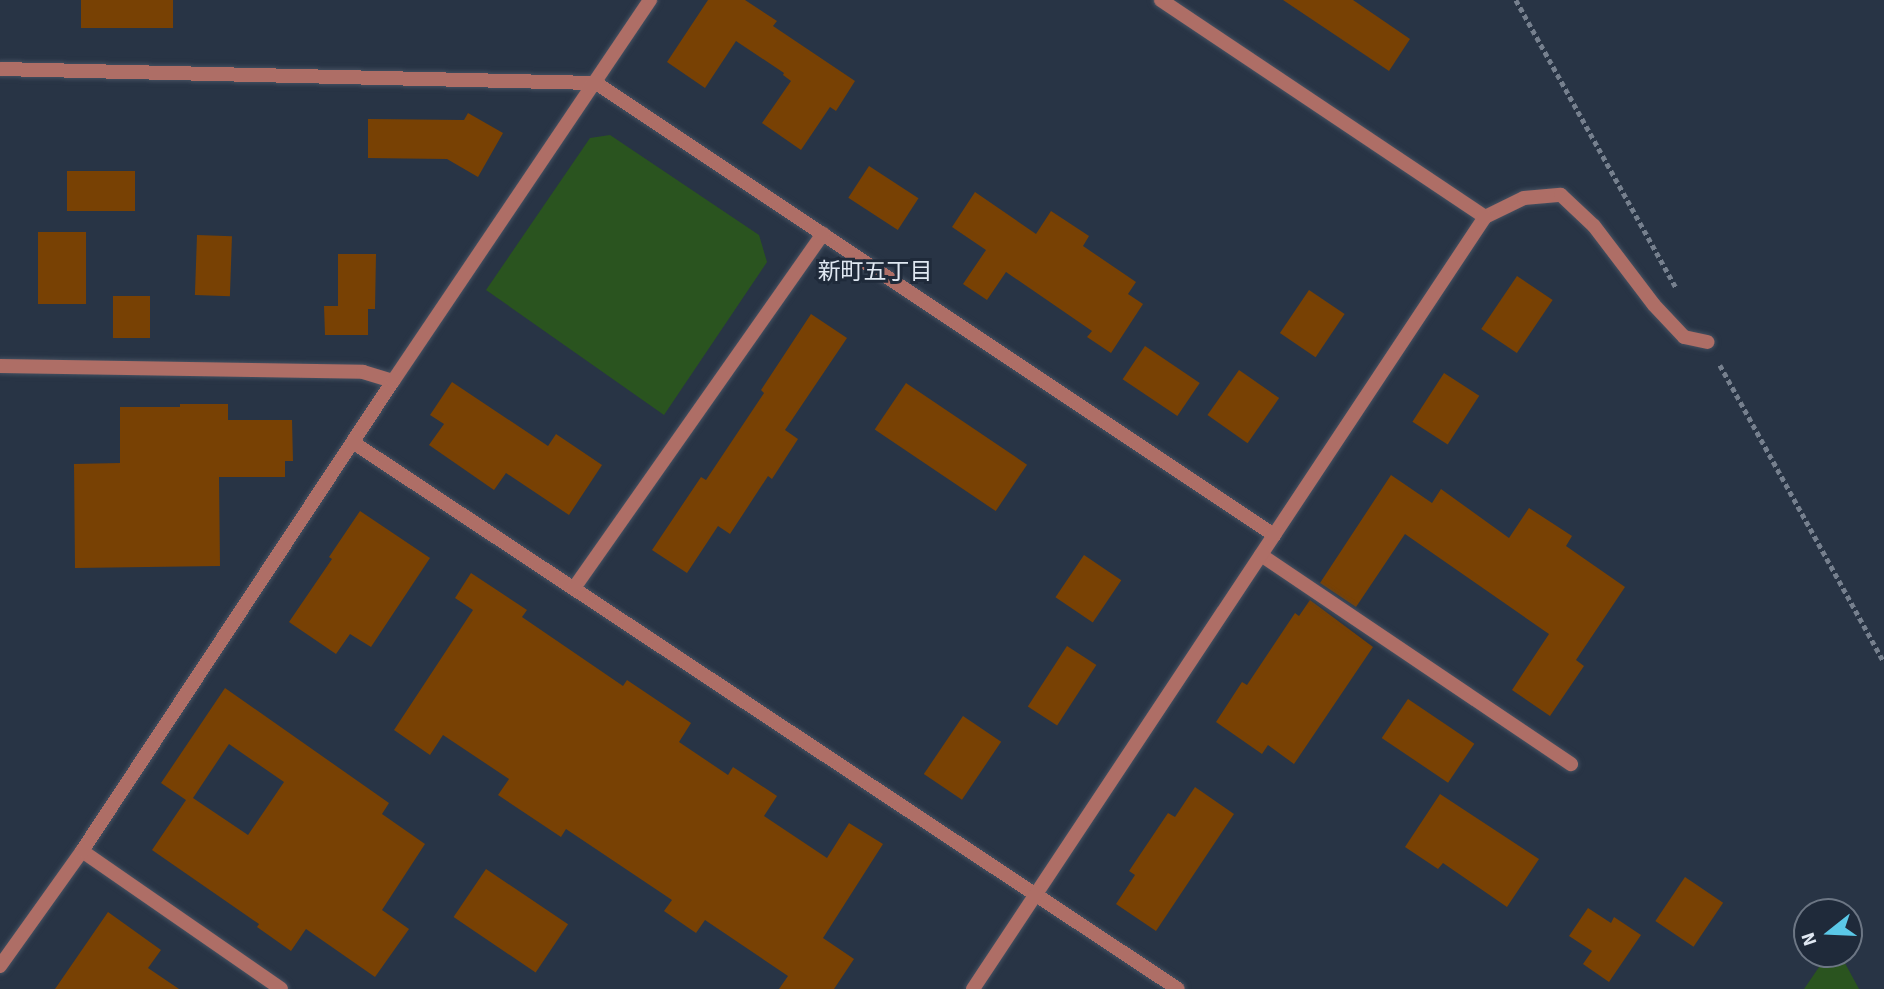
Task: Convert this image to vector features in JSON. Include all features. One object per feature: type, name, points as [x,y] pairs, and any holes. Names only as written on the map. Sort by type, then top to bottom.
[{"type":"street","points":[[0,965],[82,851],[393,381],[650,0]]},
{"type":"street","points":[[1161,0],[1485,216]]},
{"type":"street","points":[[0,69],[596,83],[1274,535]]},
{"type":"street","points":[[973,989],[1485,216],[1524,198],[1561,195],[1594,226],[1654,305],[1684,337],[1707,342]]},
{"type":"street","points":[[574,588],[823,234]]},
{"type":"street","points":[[0,366],[363,372],[393,381]]},
{"type":"street","points":[[354,443],[1178,989]]},
{"type":"street","points":[[1261,555],[1571,764]]},
{"type":"street","points":[[82,851],[281,989]]},
{"type":"green space","points":[[610,135],[759,235],[767,262],[664,415],[486,290],[590,138]]},
{"type":"green space","points":[[1818,968],[1848,968],[1859,989],[1804,989]]},
{"type":"building","points":[[81,0],[173,0],[173,28],[81,28]]},
{"type":"building","points":[[708,0],[745,0],[777,21],[773,26],[855,81],[836,111],[830,107],[801,150],[762,123],[791,81],[784,73],[736,41],[705,88],[667,62]]},
{"type":"building","points":[[1283,0],[1353,0],[1410,39],[1389,71]]},
{"type":"building","points":[[468,113],[503,133],[478,177],[447,159],[368,158],[368,119],[464,120]]},
{"type":"building","points":[[869,166],[918,198],[898,230],[848,198]]},
{"type":"building","points":[[67,171],[135,171],[135,211],[67,211]]},
{"type":"building","points":[[975,192],[1036,234],[1051,211],[1089,236],[1083,246],[1136,282],[1128,294],[1143,304],[1111,353],[1087,337],[1092,331],[1006,272],[987,300],[963,284],[986,250],[952,227]]},
{"type":"building","points":[[38,232],[86,232],[86,304],[38,304]]},
{"type":"building","points":[[197,235],[232,236],[230,296],[195,295]]},
{"type":"building","points":[[338,254],[376,254],[375,309],[368,309],[368,335],[325,335],[324,306],[338,306]]},
{"type":"building","points":[[1517,276],[1553,300],[1517,353],[1481,329]]},
{"type":"building","points":[[1309,290],[1345,314],[1316,357],[1280,333]]},
{"type":"building","points":[[113,296],[150,296],[150,338],[113,338]]},
{"type":"building","points":[[811,314],[847,338],[785,430],[798,439],[772,479],[768,476],[730,534],[718,526],[687,573],[652,550],[701,477],[706,480],[764,393],[761,390]]},
{"type":"building","points":[[1145,346],[1200,383],[1177,416],[1123,379]]},
{"type":"building","points":[[1239,370],[1279,398],[1248,443],[1207,415]]},
{"type":"building","points":[[1444,373],[1479,396],[1448,445],[1412,422]]},
{"type":"building","points":[[452,382],[548,446],[556,434],[602,465],[569,515],[506,473],[494,490],[429,445],[444,424],[430,415]]},
{"type":"building","points":[[906,383],[1027,465],[996,511],[875,429]]},
{"type":"building","points":[[180,404],[228,404],[228,420],[292,420],[293,461],[285,461],[285,477],[219,477],[220,566],[75,568],[74,464],[120,463],[120,407],[180,407]]},
{"type":"building","points":[[1391,475],[1432,503],[1441,489],[1509,538],[1529,508],[1572,536],[1566,546],[1625,587],[1576,660],[1584,666],[1550,716],[1512,690],[1549,634],[1405,534],[1356,607],[1320,583]]},
{"type":"building","points":[[360,511],[430,558],[371,647],[350,634],[336,654],[289,622],[332,559],[329,557]]},
{"type":"building","points":[[1084,555],[1121,580],[1093,622],[1055,597]]},
{"type":"building","points":[[471,573],[527,610],[522,617],[623,686],[627,680],[691,723],[679,742],[728,775],[733,767],[777,796],[764,816],[827,858],[849,823],[883,844],[823,938],[854,959],[834,989],[779,989],[788,976],[705,920],[696,933],[664,911],[672,900],[566,829],[561,837],[498,795],[509,779],[443,735],[430,755],[394,730],[473,610],[455,598]]},
{"type":"building","points":[[1310,600],[1373,647],[1294,764],[1268,745],[1262,754],[1216,722],[1242,682],[1247,685],[1295,613],[1299,616]]},
{"type":"building","points":[[1067,646],[1096,665],[1057,725],[1028,706]]},
{"type":"building","points":[[225,688],[389,803],[382,814],[425,844],[382,910],[409,929],[375,977],[306,929],[291,951],[257,927],[259,924],[152,850],[186,800],[161,783]],"holes":[[[229,744],[284,782],[248,835],[193,798]]]},
{"type":"building","points":[[1408,699],[1474,744],[1448,783],[1382,738]]},
{"type":"building","points":[[963,716],[1001,742],[962,800],[924,774]]},
{"type":"building","points":[[1195,787],[1234,814],[1156,931],[1116,904],[1135,875],[1129,871],[1168,813],[1175,817]]},
{"type":"building","points":[[1440,794],[1539,859],[1507,907],[1443,863],[1438,869],[1405,847]]},
{"type":"building","points":[[486,869],[568,924],[536,972],[454,917]]},
{"type":"building","points":[[1685,877],[1723,903],[1693,947],[1655,921]]},
{"type":"building","points":[[1588,908],[1611,923],[1614,917],[1641,935],[1609,982],[1583,964],[1592,951],[1569,936]]},
{"type":"building","points":[[108,912],[161,950],[148,968],[179,989],[55,989]]},
{"type":"district","name":"新町五丁目","points":[[875,272]]}]
